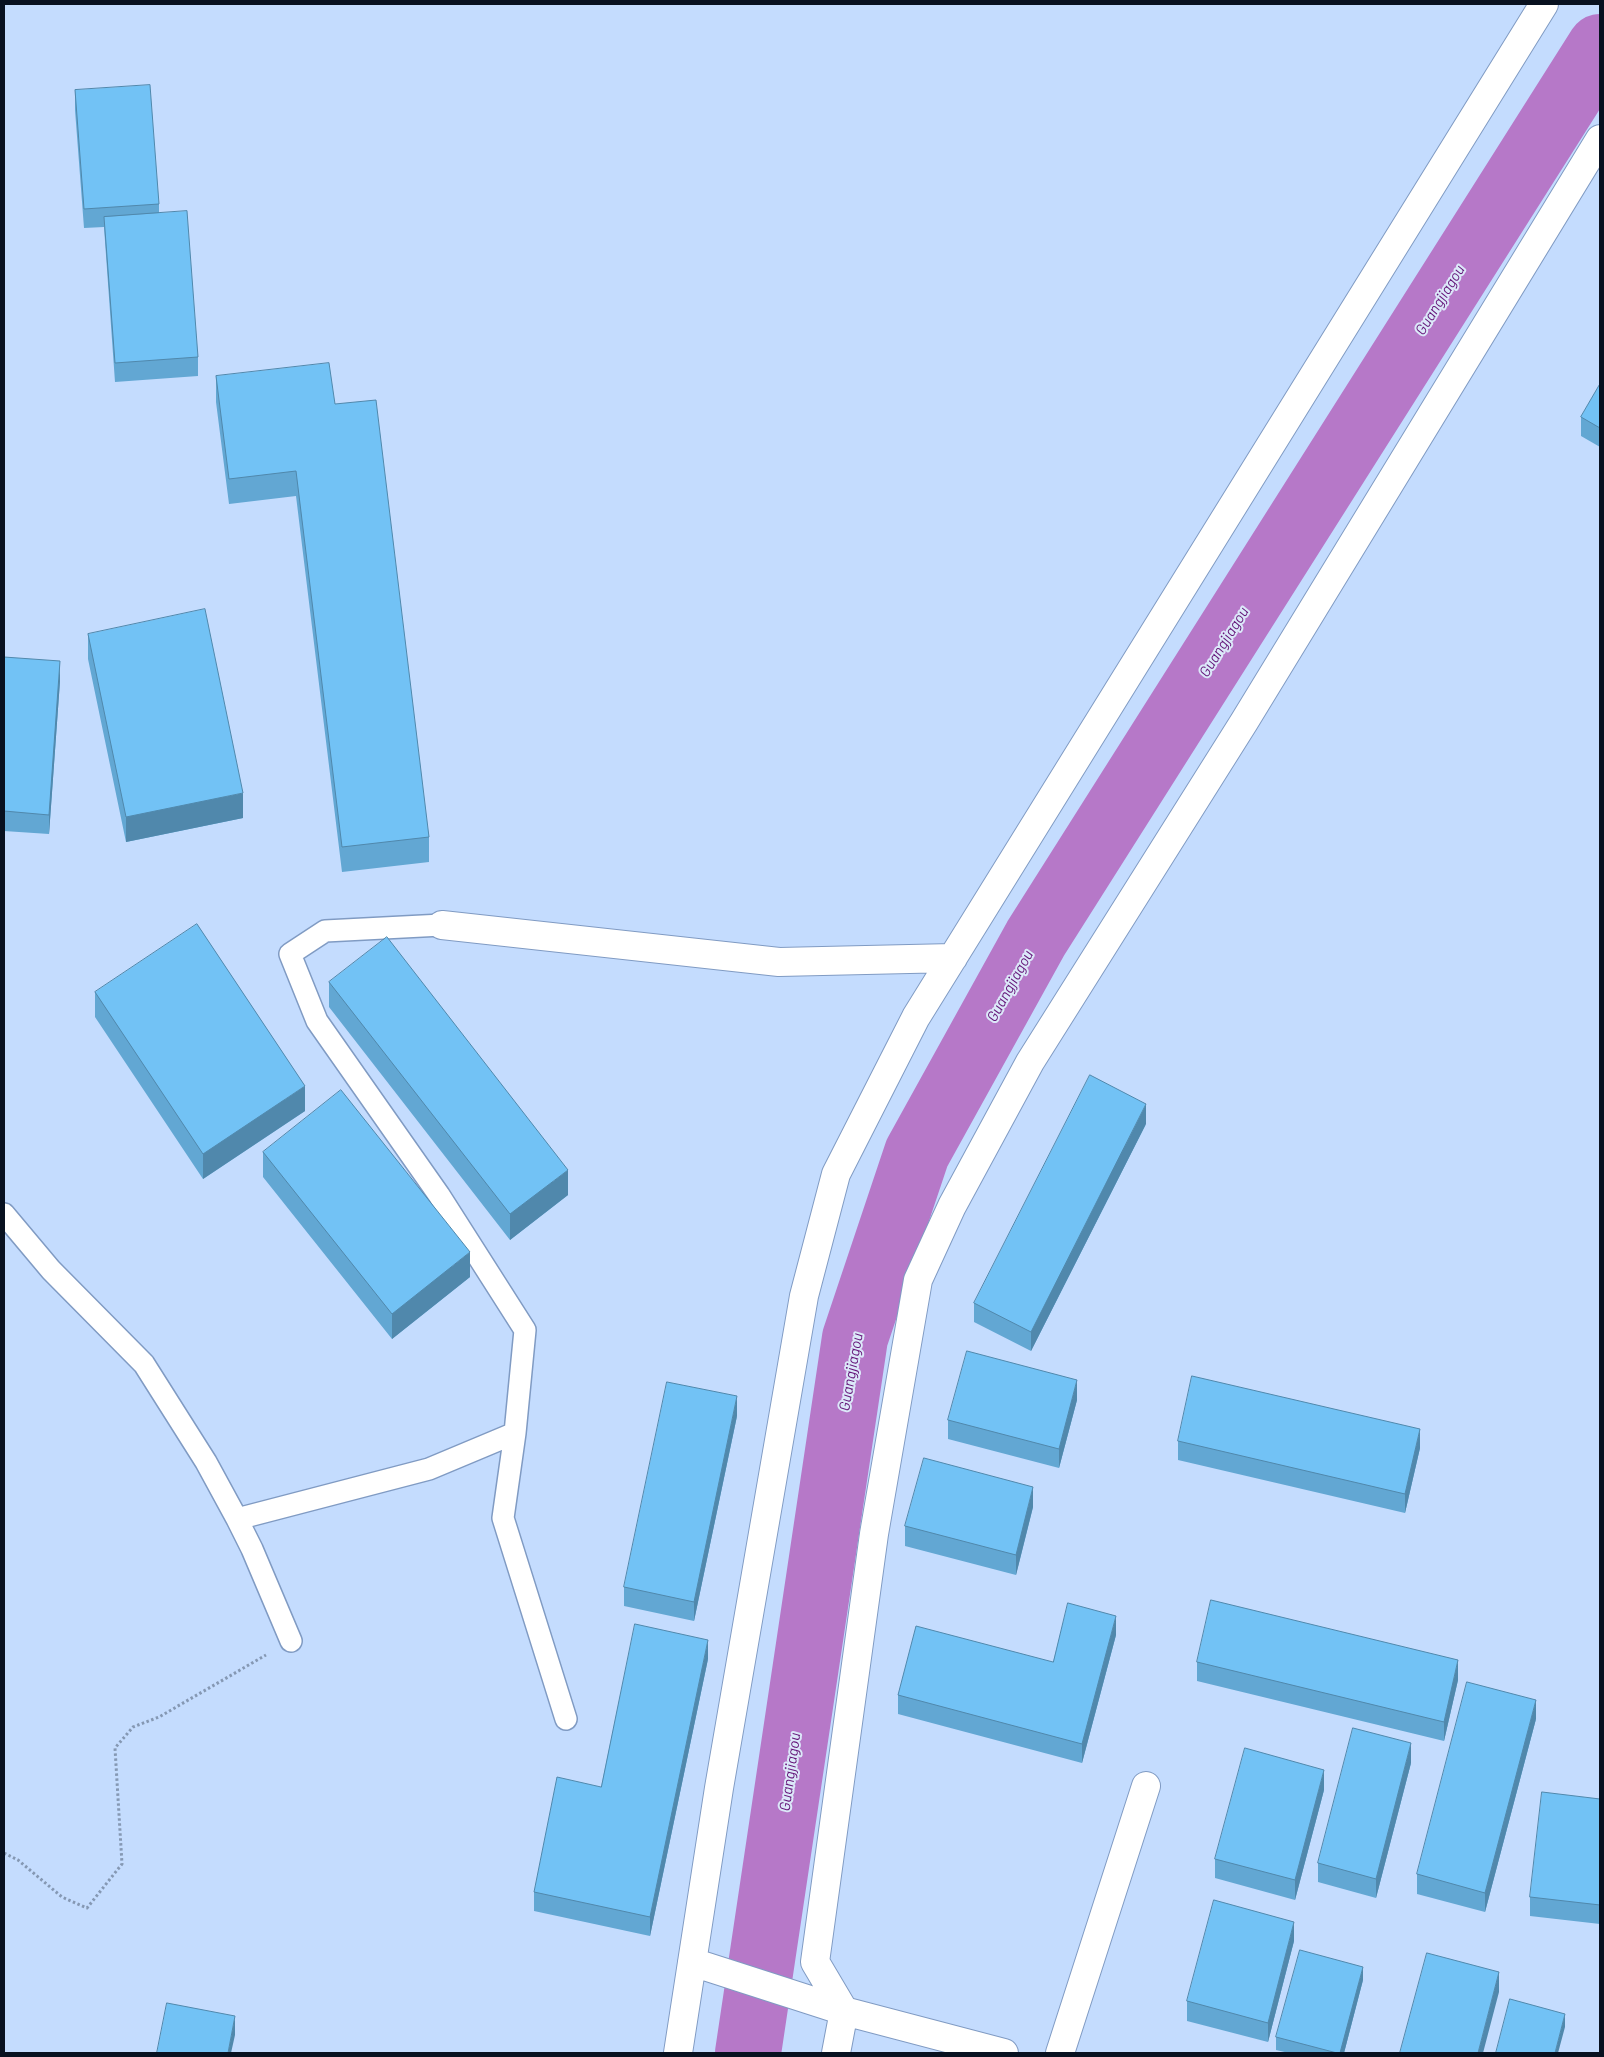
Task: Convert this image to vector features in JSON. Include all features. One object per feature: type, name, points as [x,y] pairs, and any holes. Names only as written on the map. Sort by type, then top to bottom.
[{"type":"street","points":[[678,2053],[719,1788],[804,1296],[836,1174],[916,1017],[1544,4]]},
{"type":"street","points":[[836,2053],[844,2011],[815,1962],[874,1534],[918,1280],[952,1206],[1030,1062],[1244,722],[1600,139]]},
{"type":"street","points":[[442,925],[779,962],[953,958]]},
{"type":"street","points":[[1060,2053],[1146,1786]]},
{"type":"street","points":[[692,1962],[844,2011],[1004,2053]]},
{"type":"lane","points":[[442,925],[325,931],[290,954],[317,1021],[439,1195],[524,1330],[515,1433],[503,1518],[566,1719]]},
{"type":"lane","points":[[4,1214],[50,1270],[144,1364],[206,1462],[236,1518],[252,1549],[291,1642]]},
{"type":"lane","points":[[236,1518],[429,1469],[515,1433]]},
{"type":"path","points":[[4,1853],[18,1860],[62,1897],[87,1908],[122,1864],[115,1748],[134,1727],[159,1717],[291,1642]]},
{"type":"building","points":[[150,85],[159,204],[84,209],[75,90]]},
{"type":"building","points":[[187,211],[198,357],[115,363],[104,217]]},
{"type":"building","points":[[329,363],[335,404],[376,400],[429,837],[342,847],[296,471],[229,479],[216,376]]},
{"type":"building","points":[[1600,384],[1600,428],[1581,417]]},
{"type":"building","points":[[205,609],[243,793],[126,817],[88,634]]},
{"type":"building","points":[[4,657],[60,661],[49,815],[4,811]]},
{"type":"building","points":[[197,924],[305,1086],[203,1154],[95,992]]},
{"type":"building","points":[[387,937],[568,1170],[510,1214],[329,982]]},
{"type":"building","points":[[1090,1075],[1146,1104],[1031,1332],[974,1303]]},
{"type":"building","points":[[341,1090],[470,1252],[392,1314],[263,1152]]},
{"type":"building","points":[[967,1351],[1077,1380],[1059,1449],[948,1420]]},
{"type":"building","points":[[1192,1376],[1420,1429],[1405,1494],[1178,1441]]},
{"type":"building","points":[[667,1382],[737,1396],[694,1602],[624,1587]]},
{"type":"building","points":[[924,1458],[1033,1487],[1016,1555],[905,1526]]},
{"type":"building","points":[[1211,1600],[1458,1660],[1444,1722],[1197,1662]]},
{"type":"building","points":[[1068,1603],[1116,1616],[1082,1744],[898,1695],[916,1626],[1053,1662]]},
{"type":"building","points":[[635,1624],[708,1640],[650,1917],[534,1892],[557,1777],[601,1787]]},
{"type":"building","points":[[1467,1682],[1536,1700],[1485,1893],[1417,1874]]},
{"type":"building","points":[[1353,1728],[1411,1743],[1376,1879],[1318,1863]]},
{"type":"building","points":[[1245,1748],[1324,1770],[1295,1880],[1215,1859]]},
{"type":"building","points":[[1542,1792],[1600,1799],[1600,1905],[1530,1897]]},
{"type":"building","points":[[1214,1900],[1294,1922],[1268,2023],[1187,2001]]},
{"type":"building","points":[[1300,1950],[1363,1967],[1340,2053],[1276,2037]]},
{"type":"building","points":[[1427,1953],[1499,1972],[1478,2053],[1400,2053]]},
{"type":"building","points":[[1510,1999],[1565,2014],[1555,2053],[1496,2053]]},
{"type":"building","points":[[167,2003],[235,2016],[228,2053],[157,2053]]},
{"type":"waterway","name":"Guangjiagou","points":[[748,2053],[855,1338],[917,1153],[1036,938],[1600,47]]}]
